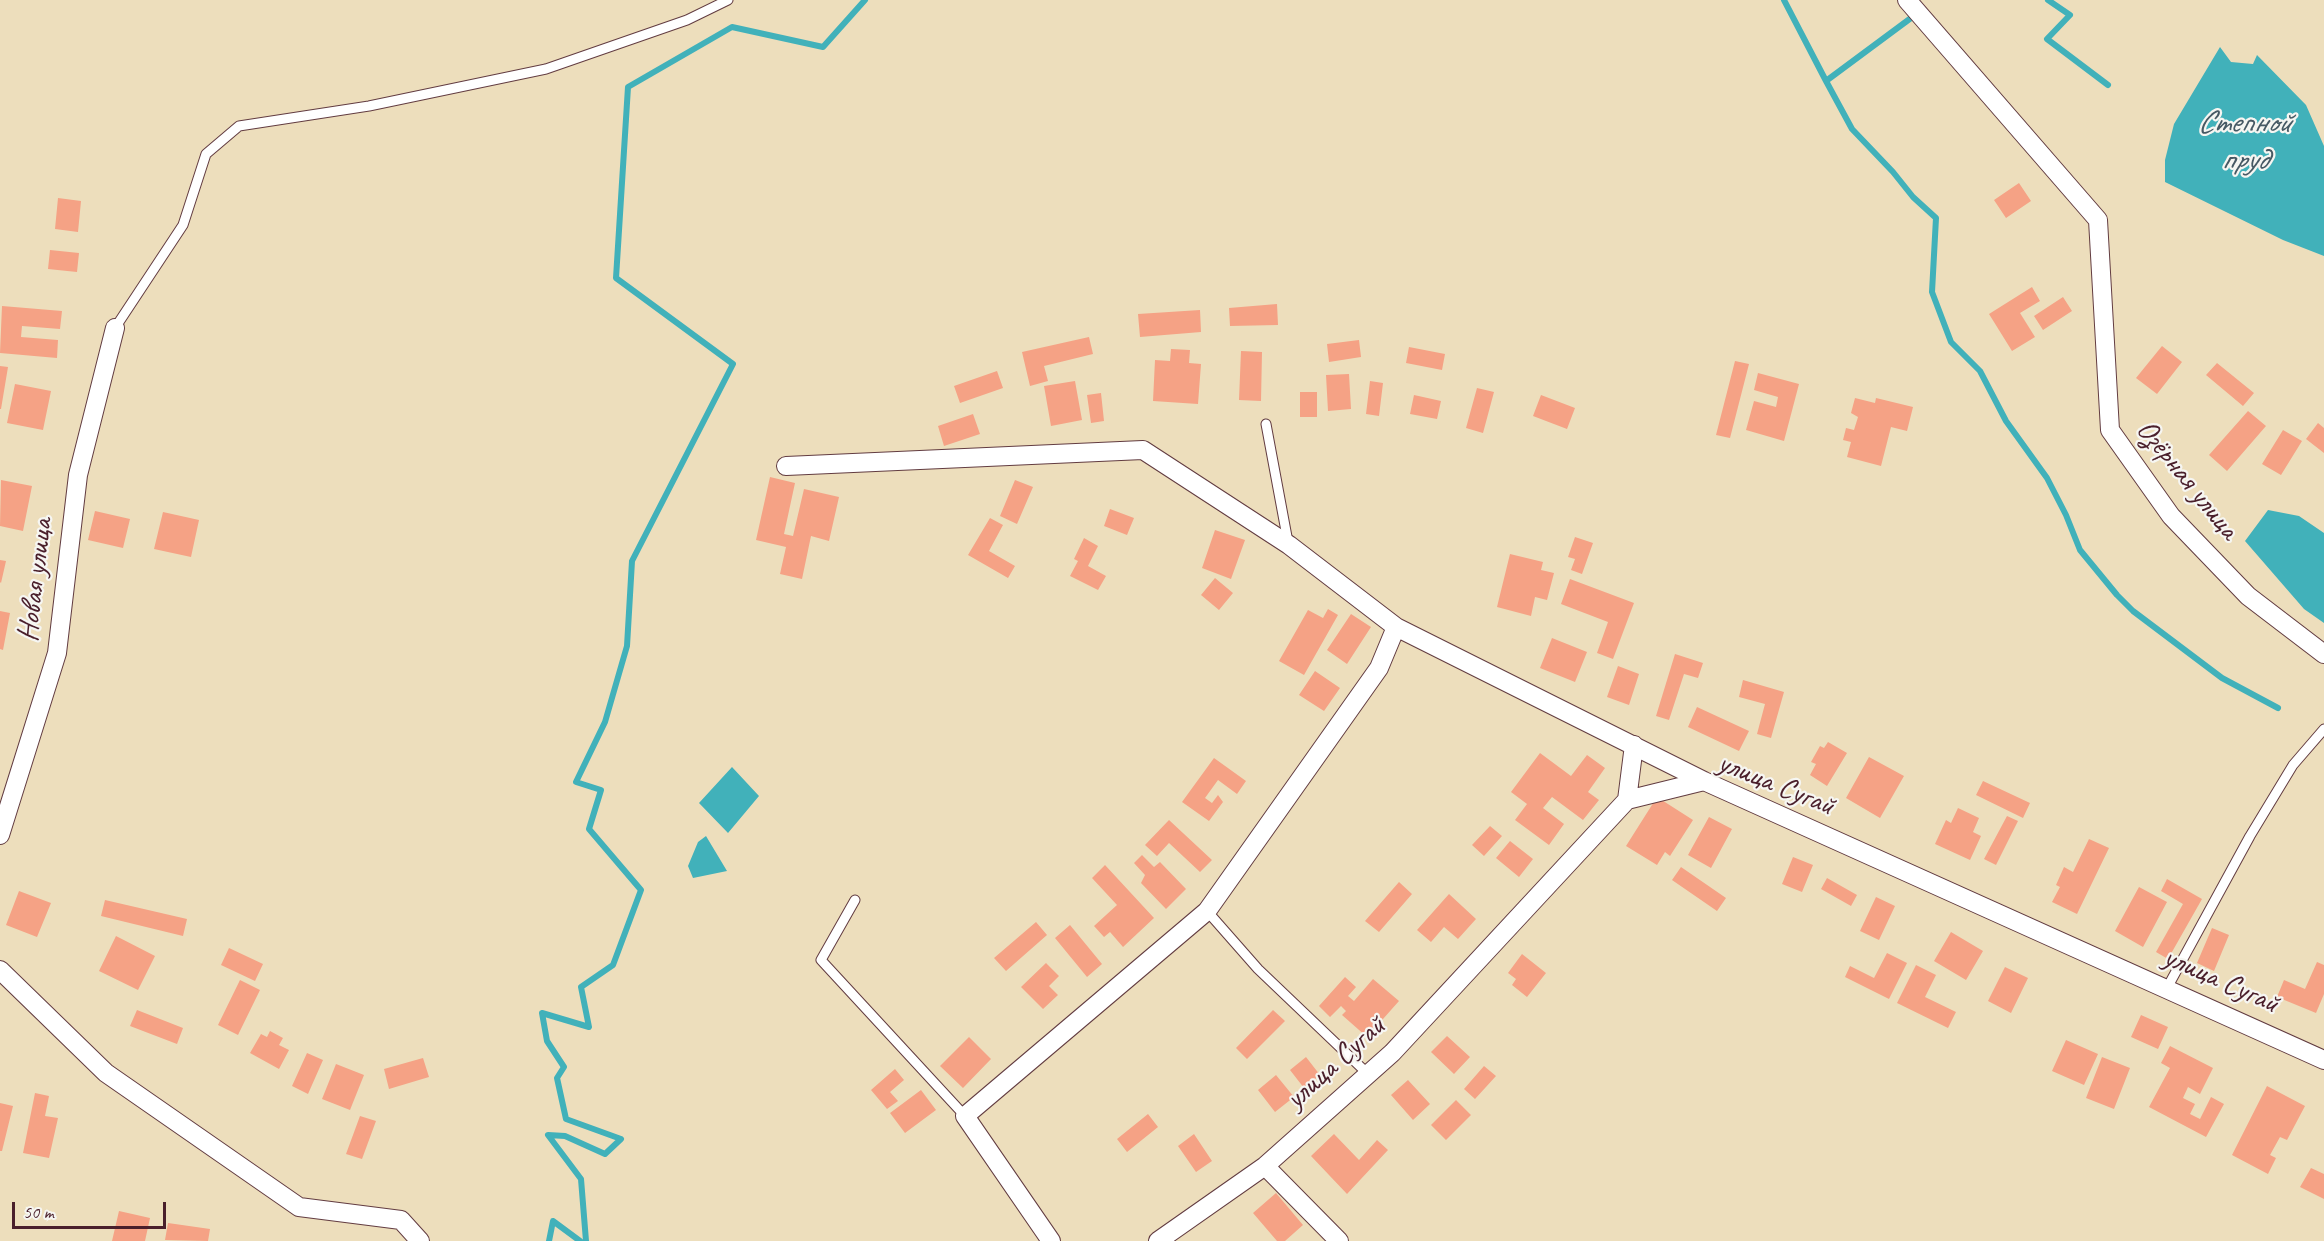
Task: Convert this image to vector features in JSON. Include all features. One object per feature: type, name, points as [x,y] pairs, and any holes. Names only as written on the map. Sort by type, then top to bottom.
[{"type":"street","name":"Озёрная улица","points":[[1907,0],[2098,220],[2110,430],[2171,516],[2248,596],[2324,654]]},
{"type":"street","name":"Новая улица","points":[[0,835],[57,653],[78,475],[115,328]]},
{"type":"street","points":[[786,466],[1143,450],[1289,545],[1396,627],[1704,781]]},
{"type":"street","points":[[1051,1241],[965,1116],[1207,911],[1379,668],[1396,627]]},
{"type":"street","points":[[1627,800],[1634,745]]},
{"type":"street","name":"улица Сугай","points":[[1158,1241],[1264,1166],[1392,1053],[1627,800],[1704,781],[2324,1060]]},
{"type":"street","points":[[1,976],[106,1073],[299,1207],[401,1220],[420,1241]]},
{"type":"street","points":[[1264,1166],[1339,1241]]},
{"type":"lane","points":[[115,328],[183,225],[206,154],[239,126],[369,106],[546,69],[687,20],[728,0]]},
{"type":"lane","points":[[1266,424],[1289,545]]},
{"type":"lane","points":[[2167,988],[2250,836],[2293,765],[2324,729]]},
{"type":"lane","points":[[855,900],[821,960],[965,1116]]},
{"type":"lane","points":[[1207,911],[1258,969],[1368,1074]]},
{"type":"water","name":"Степной пруд","points":[[2220,47],[2231,62],[2253,64],[2257,55],[2306,105],[2324,146],[2324,256],[2283,240],[2165,182],[2165,160],[2174,124]]},
{"type":"water","points":[[2268,510],[2299,516],[2324,533],[2324,623],[2304,609],[2245,541]]},
{"type":"water","points":[[732,767],[759,796],[728,833],[699,803]]},
{"type":"water","points":[[706,836],[727,871],[693,878],[688,866],[698,842]]},
{"type":"building","points":[[2019,183],[2031,201],[2006,218],[1994,200]]},
{"type":"building","points":[[58,198],[81,201],[78,232],[55,229]]},
{"type":"building","points":[[50,250],[79,253],[77,272],[48,269]]},
{"type":"building","points":[[2032,287],[2040,301],[2020,313],[2035,337],[2012,351],[1989,314]]},
{"type":"building","points":[[2063,297],[2072,311],[2043,330],[2034,316]]},
{"type":"building","points":[[1277,304],[1278,325],[1230,326],[1229,308]]},
{"type":"building","points":[[2,306],[62,311],[60,329],[22,326],[21,337],[58,340],[57,358],[0,353]]},
{"type":"building","points":[[1200,310],[1201,332],[1140,337],[1138,314]]},
{"type":"building","points":[[1089,337],[1093,354],[1044,366],[1048,381],[1030,386],[1022,352]]},
{"type":"building","points":[[1359,340],[1361,357],[1329,362],[1327,344]]},
{"type":"building","points":[[2162,346],[2182,362],[2157,394],[2136,378]]},
{"type":"building","points":[[1409,347],[1445,354],[1442,370],[1406,363]]},
{"type":"building","points":[[1171,349],[1190,350],[1189,363],[1201,364],[1198,404],[1153,401],[1155,360],[1170,361]]},
{"type":"building","points":[[1241,351],[1262,352],[1261,401],[1239,400]]},
{"type":"building","points":[[1735,361],[1749,364],[1730,438],[1716,435]]},
{"type":"building","points":[[2217,363],[2254,393],[2243,406],[2206,375]]},
{"type":"building","points":[[0,366],[8,367],[1,409],[0,409]]},
{"type":"building","points":[[997,371],[1003,388],[960,403],[954,386]]},
{"type":"building","points":[[1758,373],[1799,384],[1784,441],[1746,430],[1754,401],[1776,407],[1778,397],[1754,390]]},
{"type":"building","points":[[1349,374],[1351,409],[1328,411],[1326,375]]},
{"type":"building","points":[[1075,381],[1082,420],[1051,426],[1044,386]]},
{"type":"building","points":[[1370,381],[1383,383],[1379,416],[1366,414]]},
{"type":"building","points":[[15,384],[51,391],[43,430],[7,423]]},
{"type":"building","points":[[1477,388],[1494,392],[1483,433],[1466,428]]},
{"type":"building","points":[[1300,392],[1317,392],[1317,417],[1300,417]]},
{"type":"building","points":[[1101,393],[1104,421],[1091,423],[1087,395]]},
{"type":"building","points":[[1414,395],[1441,401],[1437,419],[1410,414]]},
{"type":"building","points":[[1541,395],[1575,408],[1567,429],[1533,416]]},
{"type":"building","points":[[1855,398],[1875,403],[1876,398],[1913,407],[1907,431],[1891,427],[1881,466],[1847,457],[1851,442],[1843,440],[1846,428],[1854,430],[1858,417],[1851,413]]},
{"type":"building","points":[[2248,411],[2266,426],[2227,471],[2209,455]]},
{"type":"building","points":[[973,414],[980,434],[944,446],[938,426]]},
{"type":"building","points":[[2318,423],[2324,428],[2324,453],[2306,439]]},
{"type":"building","points":[[2283,430],[2302,441],[2281,475],[2262,464]]},
{"type":"building","points":[[770,477],[795,483],[784,534],[793,536],[804,489],[839,497],[829,541],[811,536],[802,579],[780,574],[786,547],[756,540]]},
{"type":"building","points":[[1,480],[32,486],[23,531],[0,526]]},
{"type":"building","points":[[1015,480],[1033,487],[1017,524],[1000,516]]},
{"type":"building","points":[[1110,509],[1134,518],[1127,535],[1104,526]]},
{"type":"building","points":[[95,511],[130,519],[123,548],[88,540]]},
{"type":"building","points":[[163,512],[199,520],[191,557],[154,549]]},
{"type":"building","points":[[990,518],[1003,525],[989,551],[1015,566],[1008,578],[968,555]]},
{"type":"building","points":[[1215,530],[1245,540],[1231,579],[1202,568]]},
{"type":"building","points":[[1575,537],[1593,543],[1582,574],[1571,570],[1575,559],[1568,557]]},
{"type":"building","points":[[1084,538],[1098,546],[1088,566],[1106,576],[1098,590],[1070,576],[1078,561],[1074,559]]},
{"type":"building","points":[[1510,554],[1543,562],[1541,570],[1554,573],[1547,600],[1535,597],[1531,616],[1497,607]]},
{"type":"building","points":[[0,560],[6,561],[1,583],[0,582]]},
{"type":"building","points":[[1215,578],[1233,593],[1219,610],[1201,595]]},
{"type":"building","points":[[1570,579],[1634,603],[1613,659],[1597,653],[1608,622],[1561,604]]},
{"type":"building","points":[[1328,609],[1338,615],[1304,675],[1279,661],[1308,610],[1323,618]]},
{"type":"building","points":[[0,611],[10,613],[3,650],[0,649]]},
{"type":"building","points":[[1351,614],[1371,627],[1347,664],[1327,650]]},
{"type":"building","points":[[1552,638],[1587,652],[1575,682],[1540,668]]},
{"type":"building","points":[[1675,654],[1703,663],[1698,678],[1684,674],[1669,720],[1656,716]]},
{"type":"building","points":[[1618,666],[1639,674],[1629,705],[1607,697]]},
{"type":"building","points":[[1315,671],[1340,688],[1324,711],[1299,695]]},
{"type":"building","points":[[1743,680],[1784,692],[1771,738],[1757,734],[1765,704],[1739,697]]},
{"type":"building","points":[[1697,707],[1749,731],[1739,751],[1688,727]]},
{"type":"building","points":[[1828,742],[1847,753],[1827,786],[1810,775],[1816,764],[1811,762],[1820,746],[1824,748]]},
{"type":"building","points":[[1540,753],[1571,776],[1587,755],[1605,768],[1588,792],[1599,800],[1583,820],[1552,797],[1543,808],[1564,824],[1549,845],[1515,820],[1527,804],[1511,792]]},
{"type":"building","points":[[1869,757],[1904,776],[1880,818],[1846,798]]},
{"type":"building","points":[[1214,758],[1246,781],[1237,794],[1218,780],[1205,798],[1212,803],[1218,795],[1223,802],[1209,821],[1182,802]]},
{"type":"building","points":[[1983,781],[2030,803],[2023,818],[1976,795]]},
{"type":"building","points":[[1657,797],[1693,820],[1670,856],[1665,852],[1657,865],[1626,846]]},
{"type":"building","points":[[1958,808],[1979,818],[1973,832],[1981,836],[1970,860],[1935,844],[1946,820],[1951,823]]},
{"type":"building","points":[[2007,816],[2018,821],[1996,865],[1984,859]]},
{"type":"building","points":[[1709,817],[1732,829],[1711,868],[1688,855]]},
{"type":"building","points":[[1169,820],[1212,860],[1200,872],[1169,843],[1157,856],[1145,845]]},
{"type":"building","points":[[1490,826],[1502,836],[1484,856],[1472,845]]},
{"type":"building","points":[[2089,839],[2109,848],[2077,914],[2052,902],[2060,887],[2056,885],[2064,867],[2073,872]]},
{"type":"building","points":[[1510,841],[1533,859],[1519,877],[1496,858]]},
{"type":"building","points":[[1142,855],[1154,867],[1160,862],[1186,889],[1166,909],[1141,883],[1145,875],[1134,863]]},
{"type":"building","points":[[1793,857],[1813,865],[1802,892],[1782,884]]},
{"type":"building","points":[[1105,865],[1154,918],[1123,947],[1110,932],[1104,937],[1094,926],[1117,905],[1092,878]]},
{"type":"building","points":[[1681,867],[1726,898],[1717,911],[1672,880]]},
{"type":"building","points":[[1827,878],[1857,895],[1851,906],[1821,889]]},
{"type":"building","points":[[2167,879],[2202,899],[2168,959],[2156,952],[2183,904],[2161,891]]},
{"type":"building","points":[[1399,882],[1412,894],[1379,932],[1365,921]]},
{"type":"building","points":[[2139,887],[2167,902],[2143,947],[2115,931]]},
{"type":"building","points":[[19,891],[51,903],[37,937],[6,925]]},
{"type":"building","points":[[1449,894],[1476,919],[1458,939],[1444,927],[1431,942],[1417,930]]},
{"type":"building","points":[[1876,897],[1895,906],[1879,940],[1860,931]]},
{"type":"building","points":[[105,900],[187,919],[183,936],[101,916]]},
{"type":"building","points":[[1036,922],[1047,935],[1006,971],[994,958]]},
{"type":"building","points":[[1070,925],[1102,964],[1087,977],[1055,938]]},
{"type":"building","points":[[2212,928],[2229,935],[2214,971],[2197,963]]},
{"type":"building","points":[[1951,932],[1983,951],[1966,980],[1934,961]]},
{"type":"building","points":[[116,936],[155,956],[138,990],[99,971]]},
{"type":"building","points":[[229,948],[263,964],[255,981],[221,965]]},
{"type":"building","points":[[1887,953],[1907,963],[1889,999],[1845,977],[1850,966],[1874,978]]},
{"type":"building","points":[[1522,954],[1546,973],[1527,997],[1512,985],[1516,979],[1508,973]]},
{"type":"building","points":[[2317,962],[2324,965],[2324,994],[2316,1013],[2277,997],[2284,980],[2305,989]]},
{"type":"building","points":[[1046,963],[1059,976],[1049,986],[1058,995],[1043,1009],[1021,987]]},
{"type":"building","points":[[1916,965],[1936,975],[1925,997],[1956,1012],[1948,1028],[1897,1003]]},
{"type":"building","points":[[2005,967],[2028,978],[2011,1013],[1988,1001]]},
{"type":"building","points":[[1345,977],[1356,987],[1348,996],[1354,1001],[1373,979],[1399,1001],[1367,1037],[1342,1015],[1346,1011],[1341,1006],[1330,1017],[1319,1006]]},
{"type":"building","points":[[240,980],[260,990],[238,1035],[218,1025]]},
{"type":"building","points":[[137,1010],[183,1028],[177,1044],[130,1026]]},
{"type":"building","points":[[1273,1010],[1285,1021],[1247,1059],[1236,1048]]},
{"type":"building","points":[[2141,1015],[2168,1027],[2158,1049],[2131,1037]]},
{"type":"building","points":[[270,1031],[283,1038],[279,1045],[289,1050],[279,1069],[250,1053],[261,1034],[267,1037]]},
{"type":"building","points":[[1447,1036],[1470,1057],[1454,1074],[1431,1052]]},
{"type":"building","points":[[969,1037],[991,1059],[963,1088],[940,1066]]},
{"type":"building","points":[[2066,1040],[2098,1054],[2084,1085],[2052,1071]]},
{"type":"building","points":[[2170,1046],[2213,1068],[2200,1094],[2188,1087],[2183,1098],[2195,1104],[2190,1114],[2200,1119],[2211,1097],[2224,1104],[2206,1137],[2149,1107],[2170,1068],[2161,1063]]},
{"type":"building","points":[[307,1053],[323,1060],[308,1094],[292,1086]]},
{"type":"building","points":[[1306,1057],[1320,1075],[1304,1088],[1290,1070]]},
{"type":"building","points":[[2102,1057],[2130,1068],[2114,1109],[2086,1098]]},
{"type":"building","points":[[423,1058],[429,1077],[389,1089],[384,1069]]},
{"type":"building","points":[[336,1064],[364,1075],[350,1110],[322,1099]]},
{"type":"building","points":[[1484,1066],[1496,1076],[1475,1099],[1464,1089]]},
{"type":"building","points":[[895,1069],[904,1080],[890,1092],[898,1101],[887,1109],[871,1090]]},
{"type":"building","points":[[1276,1075],[1294,1097],[1275,1112],[1258,1090]]},
{"type":"building","points":[[1408,1080],[1430,1104],[1413,1120],[1391,1095]]},
{"type":"building","points":[[2267,1086],[2305,1106],[2287,1140],[2280,1137],[2270,1155],[2276,1158],[2268,1174],[2232,1155]]},
{"type":"building","points":[[921,1090],[936,1110],[905,1133],[890,1113]]},
{"type":"building","points":[[35,1093],[49,1096],[45,1116],[58,1118],[49,1158],[23,1153]]},
{"type":"building","points":[[1456,1100],[1471,1115],[1446,1140],[1431,1125]]},
{"type":"building","points":[[0,1103],[13,1106],[2,1151],[0,1151]]},
{"type":"building","points":[[1148,1114],[1158,1127],[1127,1152],[1117,1139]]},
{"type":"building","points":[[360,1116],[376,1121],[362,1159],[346,1154]]},
{"type":"building","points":[[1194,1134],[1212,1161],[1196,1172],[1178,1146]]},
{"type":"building","points":[[1334,1134],[1359,1160],[1377,1140],[1388,1150],[1347,1194],[1311,1156]]},
{"type":"building","points":[[2311,1168],[2324,1174],[2324,1199],[2300,1187]]},
{"type":"building","points":[[1276,1193],[1303,1225],[1285,1241],[1277,1241],[1253,1213]]},
{"type":"building","points":[[119,1211],[150,1218],[145,1241],[112,1241]]},
{"type":"building","points":[[168,1223],[210,1229],[208,1241],[165,1240]]},
{"type":"waterway","points":[[586,1241],[581,1179],[548,1135],[565,1136],[605,1154],[621,1139],[566,1119],[557,1078],[564,1067],[547,1041],[542,1013],[589,1027],[581,987],[613,965],[641,890],[589,829],[601,790],[576,782],[605,722],[627,646],[632,561],[733,364],[616,278],[628,87],[732,27],[823,47],[865,0]]},
{"type":"waterway","points":[[1784,0],[1826,81],[1915,15]]},
{"type":"waterway","points":[[2048,0],[2070,15],[2047,39],[2108,85]]},
{"type":"waterway","points":[[1826,81],[1852,129],[1893,172],[1913,197],[1936,218],[1932,292],[1951,342],[1980,371],[2006,421],[2047,478],[2066,515],[2080,550],[2133,611],[2222,678],[2278,708]]},
{"type":"waterway","points":[[549,1241],[553,1221],[580,1241]]}]
